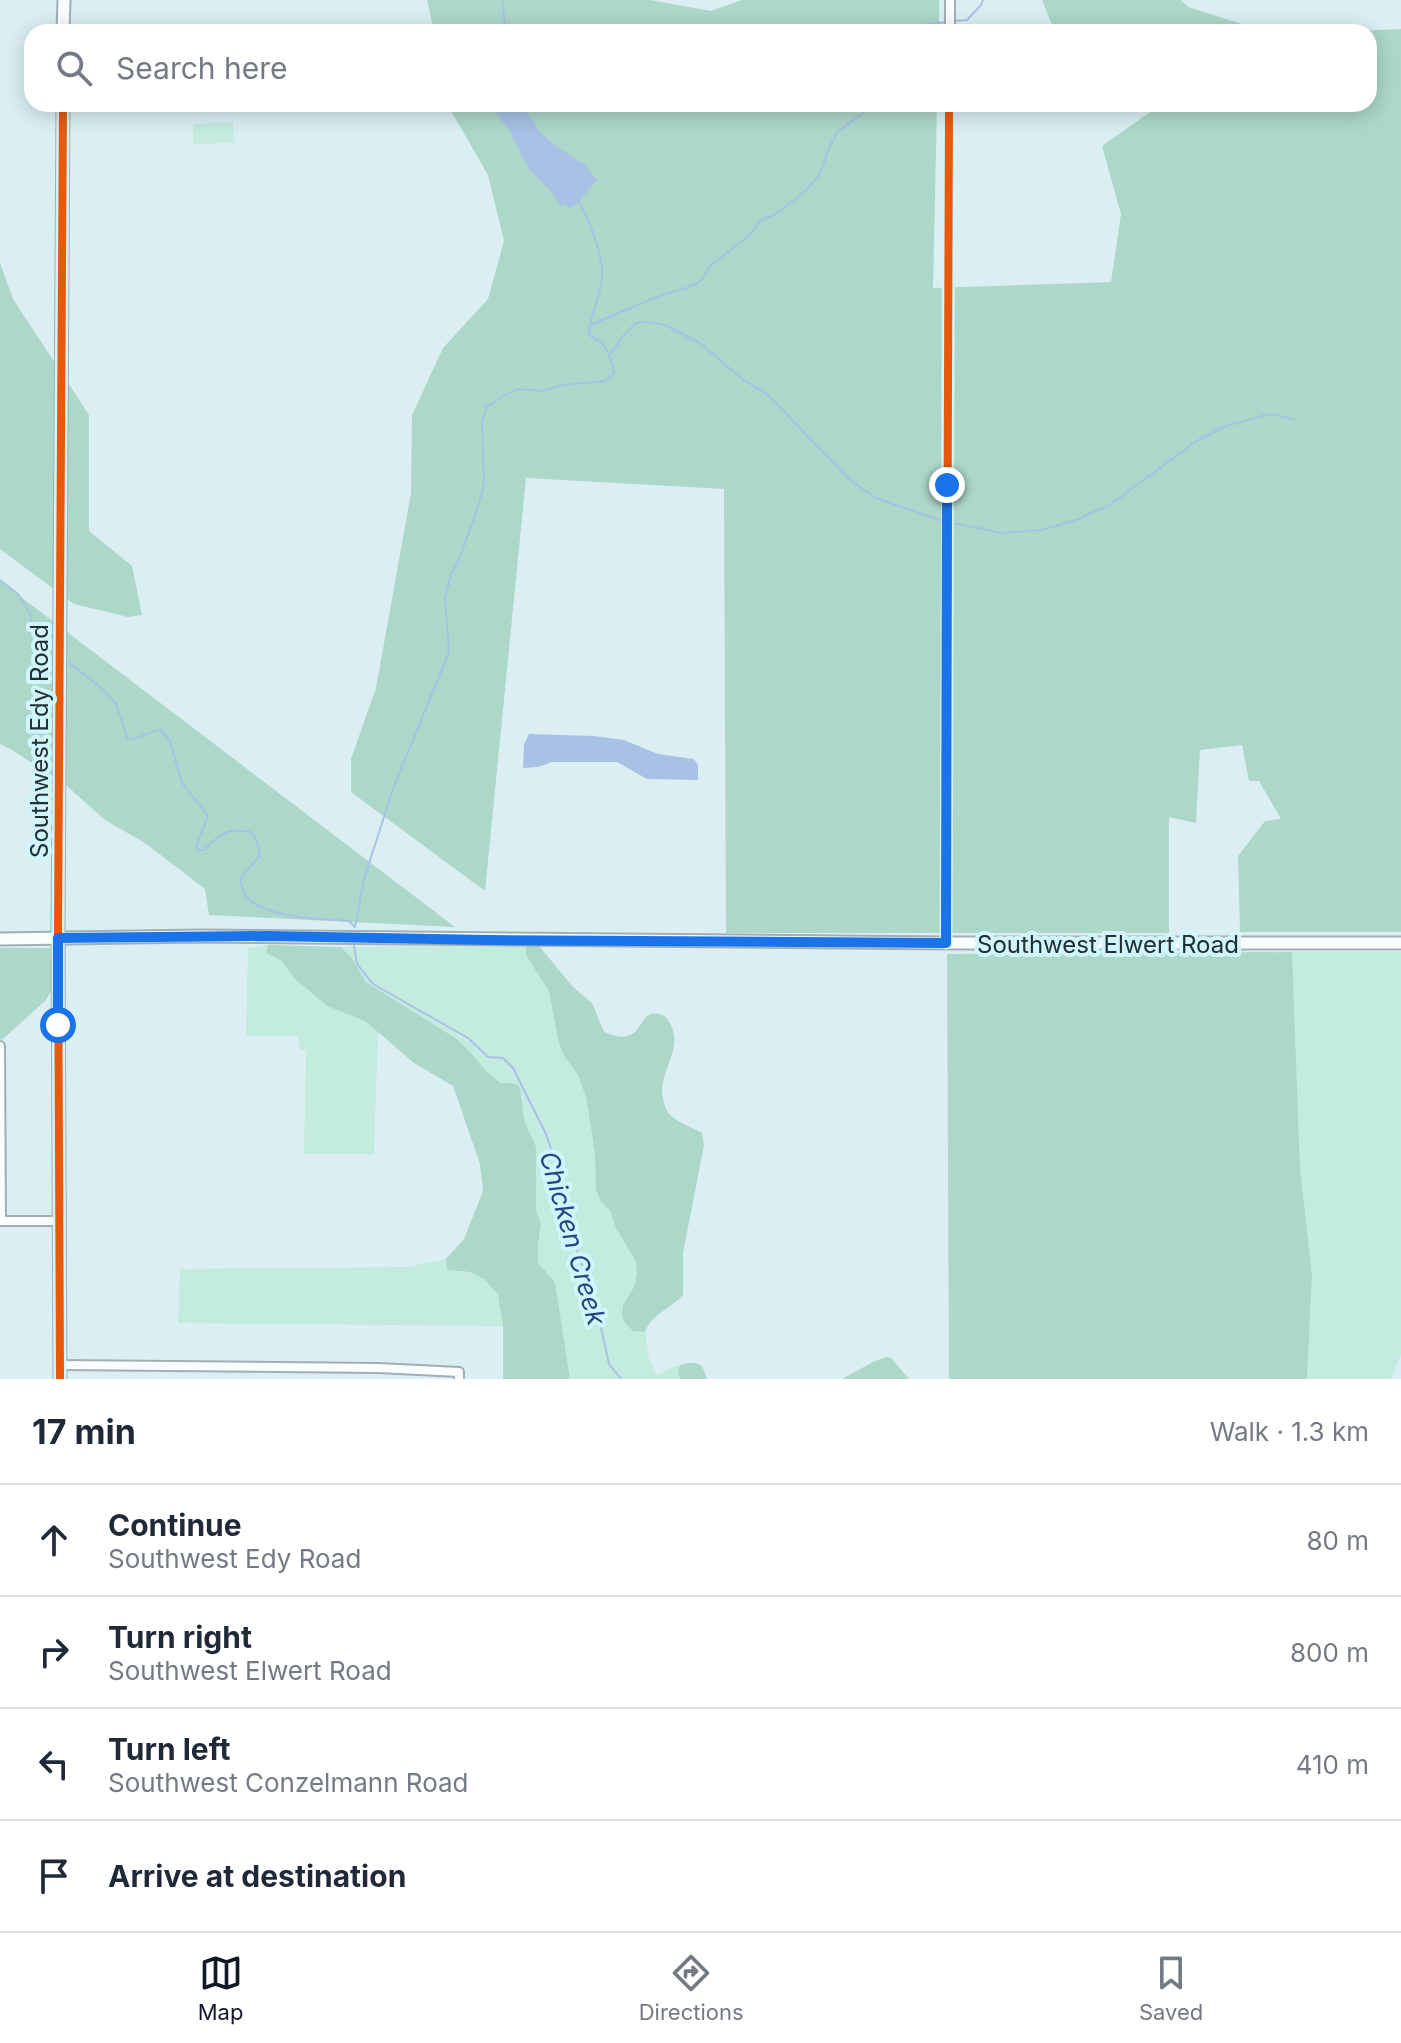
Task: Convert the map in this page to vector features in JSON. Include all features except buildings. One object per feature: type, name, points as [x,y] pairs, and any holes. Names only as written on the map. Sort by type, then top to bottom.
[{"type":"main road","points":[[63,24],[64,0]]},
{"type":"main road","name":"Southwest Edy Road","points":[[60,1379],[58,938],[63,112]]},
{"type":"main road","name":"Southwest Elwert Road","points":[[0,939],[268,936],[946,943],[1401,943]]},
{"type":"street","points":[[950,0],[950,24]]},
{"type":"street","points":[[946,943],[949,112]]},
{"type":"street","points":[[0,1046],[1,1221],[59,1221]]},
{"type":"street","points":[[60,1365],[378,1368],[459,1372],[459,1379]]},
{"type":"street","points":[[219,1366],[219,1379]]},
{"type":"street","points":[[378,1368],[378,1379]]},
{"type":"green space","points":[[427,0],[650,0],[711,11],[742,0],[939,0],[939,24],[432,24]]},
{"type":"green space","points":[[1042,0],[1181,0],[1188,7],[1242,24],[1052,24]]},
{"type":"green space","points":[[1401,29],[1401,932],[1240,932],[1238,856],[1265,821],[1281,819],[1259,781],[1249,781],[1242,745],[1200,750],[1196,823],[1169,817],[1169,933],[726,933],[724,489],[526,478],[485,891],[351,792],[351,759],[376,688],[411,493],[412,415],[443,348],[488,299],[504,241],[488,175],[452,112],[937,112],[933,288],[1111,282],[1121,214],[1102,146],[1150,112],[1377,112],[1377,30]]},
{"type":"green space","points":[[233,122],[234,143],[193,144],[193,124]]},
{"type":"green space","points":[[0,263],[13,299],[89,415],[89,531],[132,566],[142,615],[128,617],[74,604],[0,549]]},
{"type":"green space","points":[[0,581],[455,927],[209,915],[205,889],[145,843],[105,820],[67,786],[0,744]]},
{"type":"green space","points":[[268,945],[266,953],[282,961],[294,978],[327,1006],[365,1021],[378,1032],[374,1154],[304,1154],[306,1050],[300,1049],[297,1036],[246,1036],[248,948]]},
{"type":"green space","points":[[268,945],[341,947],[352,958],[366,982],[457,1039],[501,1083],[519,1086],[525,1123],[536,1147],[536,1210],[541,1224],[538,1263],[555,1282],[570,1379],[503,1379],[503,1326],[498,1294],[485,1280],[470,1272],[447,1270],[446,1259],[464,1239],[483,1191],[480,1164],[453,1086],[414,1063],[365,1021],[327,1006],[294,978],[282,961],[266,953]]},
{"type":"green space","points":[[526,946],[526,955],[549,991],[563,1054],[578,1075],[586,1097],[601,1202],[610,1210],[616,1228],[636,1262],[634,1287],[623,1305],[624,1322],[633,1331],[645,1332],[649,1358],[656,1374],[680,1365],[680,1379],[570,1379],[555,1282],[538,1263],[541,1225],[536,1210],[536,1147],[527,1129],[523,1096],[511,1083],[502,1083],[487,1072],[457,1039],[366,982],[352,958],[341,947]]},
{"type":"green space","points":[[526,946],[539,946],[573,987],[592,1003],[604,1032],[628,1036],[647,1016],[653,1014],[666,1017],[673,1032],[673,1049],[663,1082],[664,1103],[672,1117],[702,1133],[704,1145],[683,1253],[683,1295],[656,1316],[645,1332],[633,1331],[624,1322],[623,1305],[634,1287],[636,1262],[616,1228],[610,1210],[601,1202],[596,1190],[595,1153],[586,1097],[578,1075],[563,1054],[549,991],[526,955]]},
{"type":"green space","points":[[0,948],[50,948],[52,989],[46,1000],[0,1040]]},
{"type":"green space","points":[[1292,952],[1401,952],[1401,1354],[1391,1379],[1307,1379],[1312,1274],[1300,1167]]},
{"type":"green space","points":[[1292,952],[1300,1167],[1312,1274],[1307,1379],[949,1379],[947,954]]},
{"type":"green space","points":[[446,1259],[447,1270],[476,1275],[494,1288],[500,1301],[503,1326],[178,1323],[180,1269],[407,1267]]},
{"type":"green space","points":[[891,1358],[909,1379],[842,1379],[873,1362]]},
{"type":"green space","points":[[680,1365],[702,1366],[707,1379],[680,1379]]},
{"type":"water","points":[[496,112],[527,112],[540,132],[585,165],[597,180],[574,207],[561,206],[528,168]]},
{"type":"water","points":[[529,734],[624,740],[658,754],[694,759],[698,765],[698,780],[647,779],[617,762],[552,762],[523,768],[524,744]]},
{"type":"waterway","points":[[502,0],[505,24]]},
{"type":"waterway","points":[[954,21],[967,20],[983,0]]},
{"type":"waterway","points":[[928,24],[948,22]]},
{"type":"waterway","points":[[590,325],[701,281],[710,266],[751,234],[760,221],[779,212],[805,191],[819,176],[838,131],[863,112]]},
{"type":"waterway","points":[[69,663],[103,689],[116,704],[128,739],[161,730],[170,741],[182,783],[208,816],[196,847],[198,850],[204,850],[225,833],[251,832],[257,841],[260,856],[243,874],[240,882],[253,902],[278,913],[349,921],[355,927],[364,879],[393,789],[449,652],[445,598],[484,483],[482,421],[487,407],[518,389],[542,391],[564,385],[605,381],[614,373],[607,350],[589,335],[602,270],[595,238],[578,200]]},
{"type":"waterway","points":[[611,353],[636,323],[665,325],[700,343],[741,378],[768,395],[851,481],[876,498],[942,521]]},
{"type":"waterway","points":[[953,523],[1002,533],[1042,530],[1082,518],[1107,507],[1195,442],[1226,426],[1274,414],[1294,420]]},
{"type":"waterway","name":"Chicken Creek","points":[[0,580],[18,594],[52,662]]},
{"type":"waterway","name":"Chicken Creek","points":[[354,945],[357,964],[373,984],[468,1038],[488,1057],[503,1058],[513,1068],[546,1134],[560,1174],[562,1200],[596,1304],[609,1364],[621,1379]]},
{"type":"cycle path","points":[[60,1379],[58,931],[63,112]]},
{"type":"cycle path","points":[[946,943],[949,112]]},
{"type":"route","points":[[58,1025],[58,938],[268,936],[946,943],[947,485]]}]
